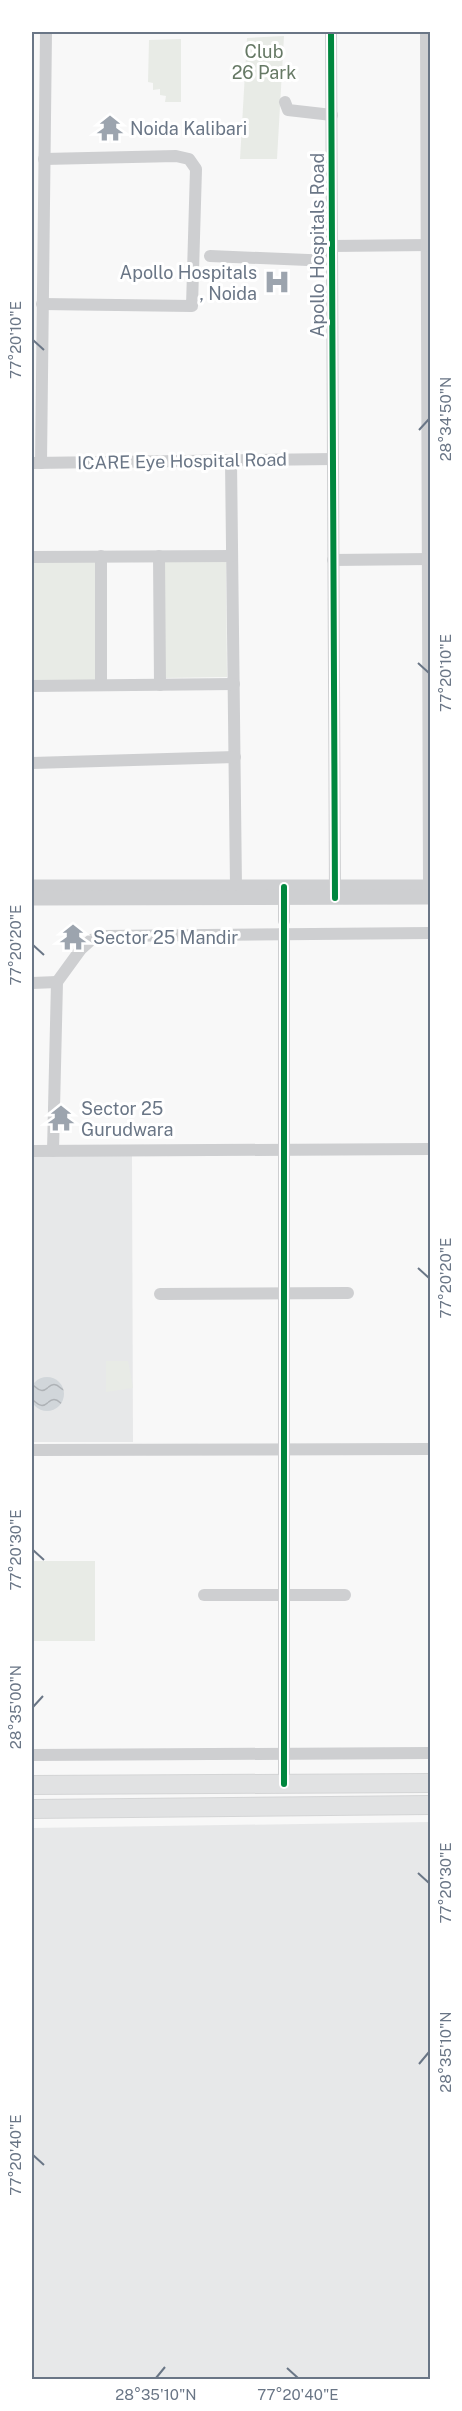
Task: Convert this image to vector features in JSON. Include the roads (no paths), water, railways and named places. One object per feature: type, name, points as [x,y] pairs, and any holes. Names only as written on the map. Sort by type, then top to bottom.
[{"type":"main road","points":[[32,1785],[284,1767],[430,1783]]},
{"type":"main road","points":[[32,1809],[430,1805]]},
{"type":"street","points":[[36,463],[37,366],[42,304],[46,32]]},
{"type":"street","name":"Apollo Hospitals Road","points":[[331,32],[335,892]]},
{"type":"street","points":[[32,898],[430,890],[426,32]]},
{"type":"street","points":[[32,89],[45,89]]},
{"type":"street","points":[[285,102],[288,110],[332,115]]},
{"type":"street","points":[[42,304],[192,306],[196,169],[189,159],[176,156],[44,159]]},
{"type":"street","points":[[332,246],[428,245]]},
{"type":"street","points":[[210,256],[332,261]]},
{"type":"street","name":"ICARE Eye Hospital Road","points":[[36,463],[333,459]]},
{"type":"street","points":[[231,461],[236,887]]},
{"type":"street","points":[[101,556],[101,686]]},
{"type":"street","points":[[159,556],[160,685]]},
{"type":"street","points":[[32,557],[232,556]]},
{"type":"street","points":[[333,560],[429,559]]},
{"type":"street","points":[[32,686],[234,684]]},
{"type":"street","points":[[32,763],[235,757]]},
{"type":"street","points":[[32,887],[236,887],[284,892]]},
{"type":"street","points":[[284,892],[284,1767]]},
{"type":"street","points":[[53,1151],[57,982],[81,949],[91,940],[104,936],[284,929],[430,933]]},
{"type":"street","points":[[32,983],[57,982]]},
{"type":"street","points":[[32,1151],[430,1149]]},
{"type":"street","points":[[160,1294],[348,1293]]},
{"type":"street","points":[[32,1450],[430,1449]]},
{"type":"street","points":[[204,1595],[345,1595]]},
{"type":"street","points":[[32,1755],[284,1767],[430,1753]]},
{"type":"water","points":[[47,1377],[59,1382],[64,1394],[59,1406],[47,1411],[35,1406],[30,1394],[35,1382]]},
{"type":"place","name":"Noida Kalibari","points":[[110,128]]},
{"type":"place","name":"Apollo Hospitals , Noida","points":[[277,282]]},
{"type":"place","name":"Sector 25 Mandir","points":[[73,937]]},
{"type":"place","name":"Sector 25 Gurudwara","points":[[61,1118]]},
{"type":"park label","name":"Club 26 Park","points":[[264,61]]}]
